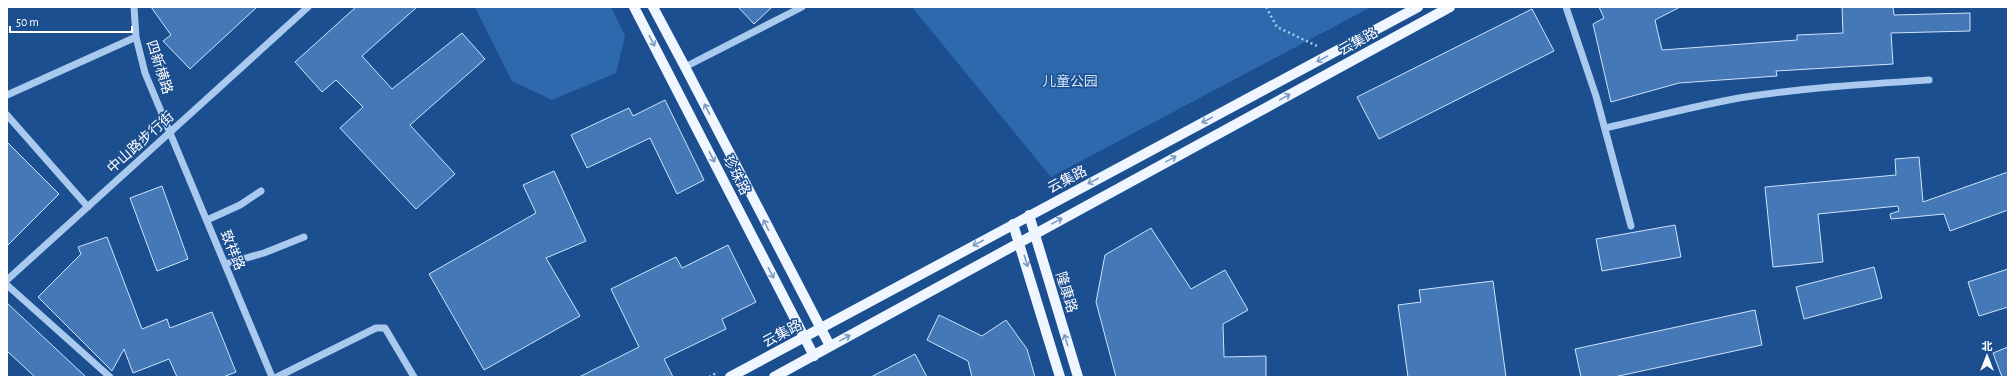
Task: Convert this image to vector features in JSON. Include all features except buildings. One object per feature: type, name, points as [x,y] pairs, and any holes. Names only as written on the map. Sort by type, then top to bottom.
[{"type":"main road","name":"珍珠路","points":[[634,7],[814,356]]},
{"type":"main road","name":"珍珠路","points":[[653,7],[686,66],[819,329],[830,346]]},
{"type":"main road","name":"云集路","points":[[730,377],[1418,7]]},
{"type":"main road","name":"云集路","points":[[774,377],[1450,7]]},
{"type":"main road","name":"隆康路","points":[[1029,215],[1078,377]]},
{"type":"main road","points":[[1014,224],[1060,377]]},
{"type":"street","name":"四新横路","points":[[134,7],[136,36],[145,73],[170,132]]},
{"type":"street","name":"中山路步行街","points":[[7,280],[307,7]]},
{"type":"street","points":[[686,66],[802,7]]},
{"type":"street","points":[[1566,7],[1596,96],[1631,226]]},
{"type":"street","points":[[7,95],[136,36]]},
{"type":"street","points":[[1605,128],[1696,106],[1738,98],[1852,85],[1929,80]]},
{"type":"street","points":[[7,115],[88,206]]},
{"type":"street","name":"致祥路","points":[[170,132],[272,377]]},
{"type":"street","points":[[207,220],[240,205],[261,191]]},
{"type":"street","points":[[225,264],[264,252],[304,237]]},
{"type":"street","points":[[7,285],[110,377]]},
{"type":"street","points":[[277,377],[376,328],[385,328],[414,377]]},
{"type":"path","points":[[1266,7],[1277,27],[1331,54]]},
{"type":"green space","points":[[475,7],[611,7],[625,36],[616,73],[552,100],[512,81]]},
{"type":"green space","name":"儿童公园","points":[[912,7],[1371,7],[1051,177]]}]
